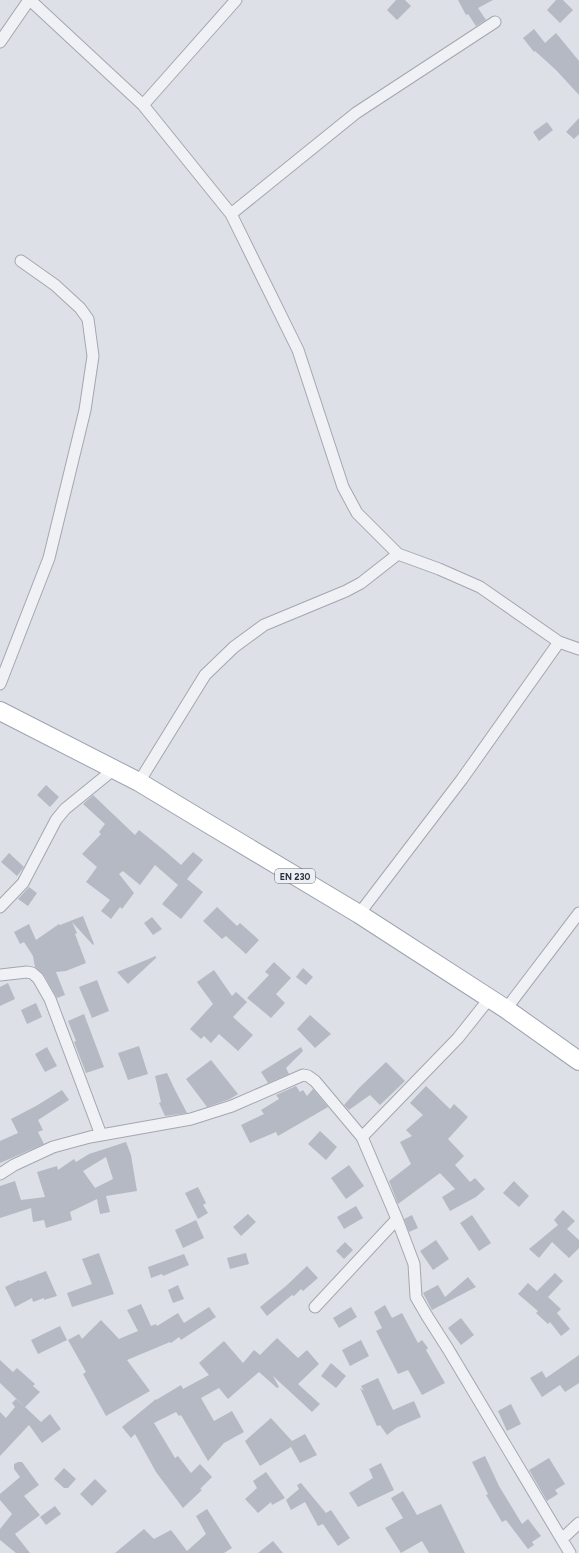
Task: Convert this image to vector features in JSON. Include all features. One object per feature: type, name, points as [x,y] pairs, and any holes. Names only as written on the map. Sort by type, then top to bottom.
[{"type":"main road","name":"EN 230","points":[[0,711],[139,782],[359,914],[506,1009],[579,1061]]},
{"type":"street","points":[[0,42],[29,0],[143,105],[231,214],[298,350],[343,487],[357,513],[398,554],[439,569],[480,587],[559,642],[579,649]]},
{"type":"street","points":[[143,105],[236,0]]},
{"type":"street","points":[[231,214],[356,113],[495,22]]},
{"type":"street","points":[[0,684],[49,558],[86,410],[93,356],[88,319],[80,308],[55,285],[21,261]]},
{"type":"street","points":[[139,782],[205,675],[234,647],[264,625],[346,591],[361,583],[398,554]]},
{"type":"street","points":[[359,914],[462,779],[559,642]]},
{"type":"street","points":[[0,907],[23,883],[56,820],[65,809],[113,770]]},
{"type":"street","points":[[506,1009],[579,913]]},
{"type":"street","points":[[0,975],[27,972],[32,973],[38,978],[50,999],[101,1135]]},
{"type":"street","points":[[362,1137],[458,1038],[489,999]]},
{"type":"street","points":[[0,1174],[14,1165],[53,1146],[101,1135],[198,1117],[232,1106],[303,1075],[308,1076],[315,1081],[362,1137],[397,1219],[414,1264],[416,1297],[426,1316],[448,1349],[570,1553]]},
{"type":"street","points":[[315,1307],[397,1219]]},
{"type":"street","points":[[562,1539],[579,1523]]},
{"type":"building","points":[[396,0],[405,0],[411,6],[397,20],[387,10]]},
{"type":"building","points":[[458,0],[493,0],[478,8],[486,20],[476,26],[468,14],[466,15]]},
{"type":"building","points":[[556,0],[563,0],[573,10],[560,23],[547,10]]},
{"type":"building","points":[[534,29],[545,43],[556,33],[579,61],[579,95],[556,70],[535,51],[534,52],[523,38]]},
{"type":"building","points":[[579,118],[579,134],[574,139],[566,132]]},
{"type":"building","points":[[547,122],[553,130],[539,141],[533,132]]},
{"type":"building","points":[[46,785],[59,797],[50,807],[37,795]]},
{"type":"building","points":[[93,795],[135,835],[139,830],[181,865],[193,852],[203,860],[187,879],[203,892],[181,919],[162,904],[178,885],[155,865],[140,885],[123,871],[119,874],[134,893],[122,909],[120,907],[111,919],[101,911],[110,900],[86,882],[97,867],[82,854],[101,834],[99,832],[105,824],[83,804]]},
{"type":"building","points":[[9,853],[24,867],[17,876],[1,862]]},
{"type":"building","points":[[29,887],[37,893],[28,906],[18,899]]},
{"type":"building","points":[[217,907],[237,926],[240,923],[259,940],[246,954],[226,936],[222,939],[203,921]]},
{"type":"building","points":[[83,916],[94,944],[93,945],[72,922],[86,963],[66,971],[56,972],[65,995],[57,998],[44,975],[35,967],[33,956],[24,942],[20,944],[14,932],[29,924],[36,940],[59,924],[60,925]]},
{"type":"building","points":[[152,917],[162,929],[153,935],[144,923]]},
{"type":"building","points":[[156,956],[156,958],[128,984],[117,972]]},
{"type":"building","points":[[274,962],[291,978],[276,994],[285,1003],[271,1018],[247,998],[269,975],[265,972]]},
{"type":"building","points":[[303,968],[313,977],[306,985],[296,977]]},
{"type":"building","points":[[214,970],[232,996],[236,992],[247,1002],[233,1017],[253,1035],[238,1051],[219,1034],[211,1043],[204,1036],[201,1039],[190,1029],[213,1004],[197,982]]},
{"type":"building","points":[[97,980],[109,1011],[92,1018],[79,987]]},
{"type":"building","points":[[8,983],[15,999],[0,1006],[0,987]]},
{"type":"building","points":[[36,1003],[42,1017],[27,1024],[21,1010]]},
{"type":"building","points":[[84,1014],[104,1067],[86,1073],[68,1021]]},
{"type":"building","points":[[310,1015],[331,1034],[315,1048],[297,1029]]},
{"type":"building","points":[[139,1046],[148,1074],[128,1080],[118,1053]]},
{"type":"building","points":[[47,1047],[57,1066],[45,1072],[35,1054]]},
{"type":"building","points":[[301,1047],[303,1051],[286,1068],[289,1074],[268,1083],[261,1072]]},
{"type":"building","points":[[211,1060],[238,1094],[230,1099],[207,1107],[186,1079]]},
{"type":"building","points":[[386,1062],[405,1081],[380,1105],[370,1095],[349,1110],[344,1105]]},
{"type":"building","points":[[167,1073],[187,1113],[165,1116],[159,1103],[161,1102],[155,1076]]},
{"type":"building","points":[[296,1086],[300,1092],[303,1090],[307,1096],[313,1089],[328,1107],[278,1136],[276,1132],[250,1143],[241,1125],[264,1114],[261,1110],[279,1099],[276,1095]]},
{"type":"building","points":[[426,1086],[450,1109],[454,1104],[468,1117],[448,1139],[464,1156],[455,1165],[470,1182],[475,1178],[485,1189],[476,1197],[450,1211],[442,1197],[455,1189],[440,1173],[398,1204],[389,1181],[411,1164],[400,1142],[412,1136],[406,1130],[423,1115],[410,1103]]},
{"type":"building","points":[[62,1090],[69,1100],[38,1120],[43,1130],[38,1132],[44,1144],[0,1163],[0,1141],[18,1133],[11,1119]]},
{"type":"building","points":[[320,1131],[337,1147],[326,1160],[308,1144]]},
{"type":"building","points":[[126,1142],[131,1155],[137,1191],[106,1196],[110,1212],[100,1214],[97,1199],[70,1212],[72,1220],[46,1228],[44,1220],[33,1222],[31,1208],[0,1218],[0,1186],[15,1181],[21,1200],[45,1197],[37,1172],[57,1166],[58,1170],[74,1159],[76,1162],[89,1154]],"holes":[[[106,1157],[113,1179],[95,1188],[83,1171]]]},
{"type":"building","points":[[349,1165],[364,1186],[346,1199],[331,1178]]},
{"type":"building","points":[[514,1181],[529,1196],[519,1207],[503,1193]]},
{"type":"building","points":[[198,1187],[206,1203],[203,1205],[208,1213],[198,1219],[185,1193]]},
{"type":"building","points":[[356,1206],[363,1218],[344,1229],[337,1217]]},
{"type":"building","points":[[563,1210],[575,1221],[567,1229],[579,1240],[579,1248],[569,1258],[552,1242],[539,1258],[529,1249],[558,1225],[554,1220]]},
{"type":"building","points":[[248,1214],[256,1222],[241,1236],[233,1227]]},
{"type":"building","points":[[412,1215],[418,1228],[409,1232],[404,1219]]},
{"type":"building","points":[[472,1215],[491,1243],[479,1251],[460,1223]]},
{"type":"building","points":[[196,1220],[204,1238],[183,1248],[175,1230]]},
{"type":"building","points":[[436,1240],[449,1259],[433,1270],[420,1251]]},
{"type":"building","points":[[345,1242],[353,1250],[344,1259],[336,1251]]},
{"type":"building","points":[[99,1253],[114,1294],[72,1307],[67,1293],[92,1284],[82,1259]]},
{"type":"building","points":[[246,1253],[249,1264],[230,1269],[227,1258]]},
{"type":"building","points":[[184,1254],[189,1265],[163,1276],[162,1274],[151,1278],[148,1267]]},
{"type":"building","points":[[307,1266],[318,1278],[303,1291],[301,1289],[294,1296],[292,1295],[267,1316],[260,1307],[286,1286]]},
{"type":"building","points":[[46,1271],[57,1296],[44,1300],[44,1298],[33,1302],[32,1298],[15,1307],[5,1287],[19,1280],[20,1281]]},
{"type":"building","points":[[555,1273],[563,1281],[548,1297],[561,1309],[557,1313],[570,1329],[561,1336],[550,1322],[548,1324],[536,1313],[538,1311],[518,1294],[528,1283],[537,1291]]},
{"type":"building","points":[[468,1277],[476,1287],[432,1310],[423,1293],[438,1285],[445,1297]]},
{"type":"building","points":[[178,1285],[184,1299],[173,1303],[168,1290]]},
{"type":"building","points":[[141,1304],[151,1326],[156,1324],[157,1326],[178,1313],[184,1323],[209,1307],[216,1317],[181,1340],[179,1337],[171,1343],[170,1342],[127,1360],[150,1391],[106,1416],[83,1374],[86,1372],[68,1340],[79,1334],[82,1339],[101,1320],[119,1339],[138,1331],[127,1310]]},
{"type":"building","points":[[385,1305],[392,1318],[402,1313],[418,1343],[422,1340],[428,1348],[426,1350],[445,1383],[422,1395],[408,1370],[398,1374],[376,1331],[382,1328],[374,1312]]},
{"type":"building","points":[[351,1307],[357,1317],[339,1328],[333,1318]]},
{"type":"building","points":[[461,1318],[474,1335],[461,1345],[448,1328]]},
{"type":"building","points":[[60,1326],[67,1340],[38,1354],[31,1340]]},
{"type":"building","points":[[277,1338],[298,1358],[307,1350],[319,1364],[298,1384],[320,1404],[312,1412],[273,1376],[279,1387],[277,1388],[259,1372],[228,1399],[219,1388],[201,1398],[214,1421],[232,1411],[244,1432],[224,1443],[208,1461],[181,1415],[179,1416],[176,1412],[154,1423],[175,1458],[178,1456],[191,1473],[200,1464],[212,1477],[200,1489],[202,1490],[183,1508],[156,1472],[135,1434],[131,1438],[122,1427],[156,1399],[181,1385],[183,1389],[209,1375],[199,1363],[224,1341],[243,1363],[254,1350],[260,1355]]},
{"type":"building","points":[[361,1340],[369,1356],[350,1366],[342,1350]]},
{"type":"building","points":[[579,1355],[579,1383],[565,1392],[560,1385],[542,1397],[530,1378],[542,1371],[546,1378]]},
{"type":"building","points":[[0,1360],[13,1372],[17,1368],[35,1384],[33,1386],[40,1392],[25,1407],[0,1383]]},
{"type":"building","points":[[331,1363],[346,1376],[336,1388],[321,1376]]},
{"type":"building","points":[[378,1378],[393,1410],[414,1401],[421,1417],[396,1428],[387,1435],[380,1425],[377,1426],[360,1388],[364,1391],[361,1386]]},
{"type":"building","points":[[16,1399],[41,1422],[50,1414],[61,1429],[42,1443],[29,1425],[0,1456],[0,1412],[6,1418],[15,1407],[12,1403]]},
{"type":"building","points":[[511,1404],[521,1424],[507,1431],[498,1411]]},
{"type":"building","points":[[271,1418],[292,1441],[305,1434],[317,1455],[300,1463],[291,1447],[260,1466],[245,1441]]},
{"type":"building","points":[[485,1456],[499,1486],[522,1524],[528,1519],[541,1536],[532,1542],[534,1545],[528,1549],[506,1520],[502,1522],[486,1495],[488,1494],[472,1462]]},
{"type":"building","points":[[549,1458],[565,1484],[555,1490],[558,1494],[547,1501],[529,1470]]},
{"type":"building","points":[[22,1462],[39,1485],[24,1496],[40,1515],[15,1534],[30,1553],[16,1553],[0,1540],[0,1529],[12,1514],[0,1500],[0,1494],[20,1477],[14,1469],[14,1464]]},
{"type":"building","points":[[381,1463],[394,1490],[358,1507],[349,1493],[373,1478],[369,1469]]},
{"type":"building","points":[[64,1468],[76,1479],[68,1488],[64,1488],[54,1479]]},
{"type":"building","points":[[266,1472],[285,1498],[272,1505],[271,1502],[258,1513],[245,1499],[257,1488],[253,1481]]},
{"type":"building","points":[[95,1479],[107,1491],[92,1506],[80,1494]]},
{"type":"building","points":[[301,1483],[326,1513],[331,1510],[350,1538],[338,1546],[323,1524],[318,1526],[305,1502],[291,1510],[286,1500],[299,1489],[297,1485]]},
{"type":"building","points":[[403,1491],[417,1515],[441,1504],[465,1553],[429,1553],[422,1541],[401,1553],[385,1528],[403,1518],[391,1498]]},
{"type":"building","points":[[55,1506],[61,1514],[46,1525],[40,1517]]},
{"type":"building","points":[[207,1509],[232,1548],[224,1553],[115,1553],[144,1529],[154,1539],[171,1530],[187,1551],[206,1534],[196,1516]]},
{"type":"building","points":[[273,1541],[283,1553],[258,1553]]}]
